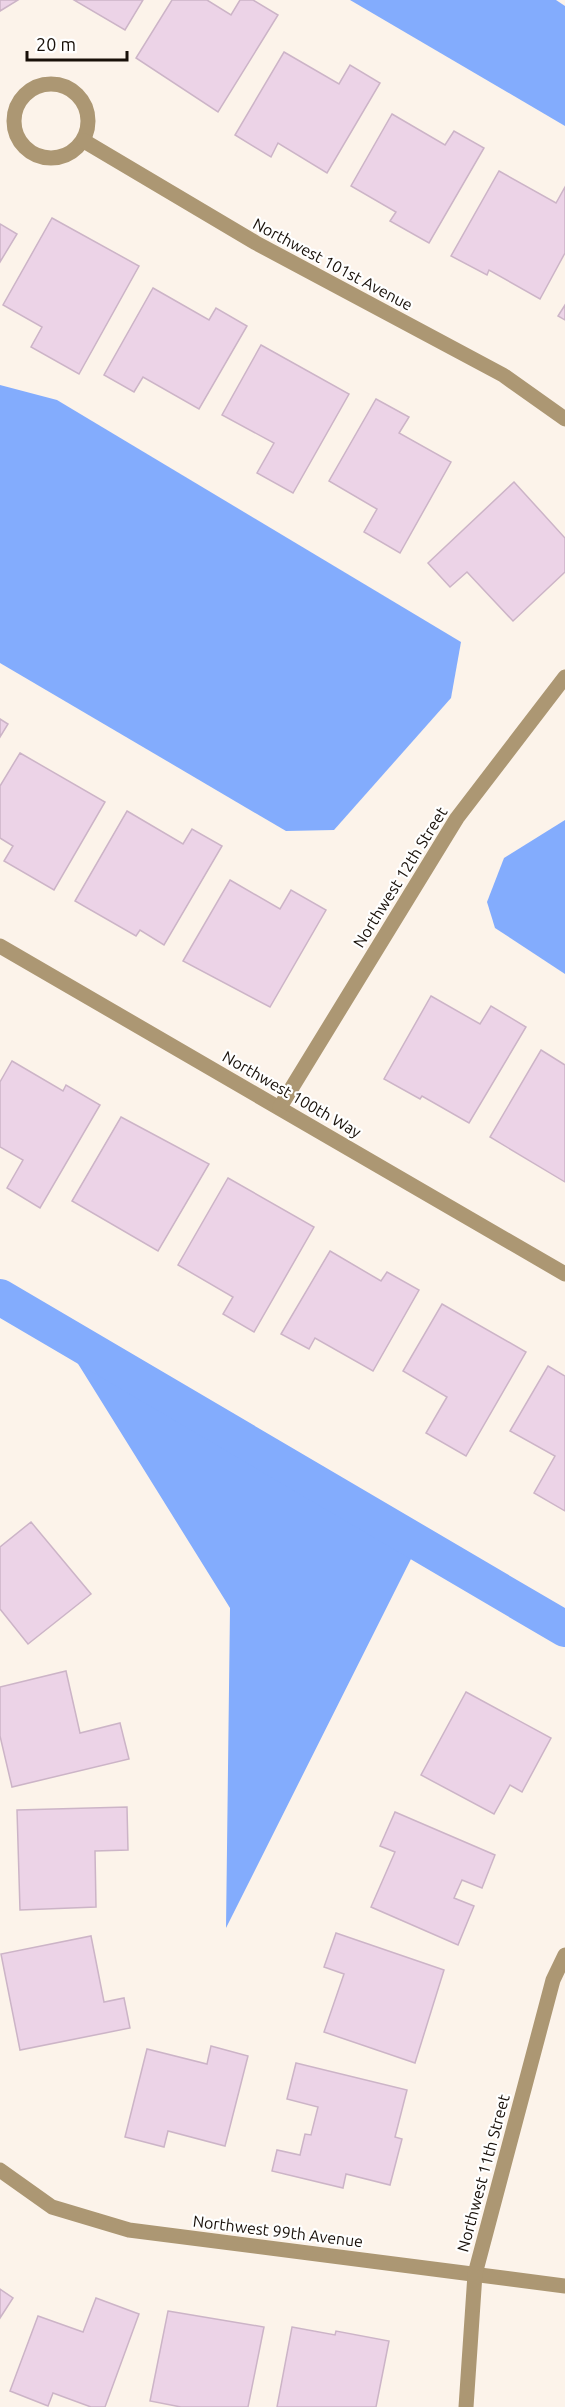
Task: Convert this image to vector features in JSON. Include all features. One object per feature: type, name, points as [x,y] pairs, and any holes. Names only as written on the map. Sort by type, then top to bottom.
[{"type":"street","points":[[43,84],[58,84],[71,89],[82,99],[88,112],[89,127],[84,141],[73,152],[60,158],[45,159],[31,154],[20,144],[14,130],[14,115],[19,101],[30,90],[43,84]]},
{"type":"street","name":"Northwest 101st Avenue","points":[[84,141],[256,243],[503,375],[565,419]]},
{"type":"street","name":"Northwest 12th Street","points":[[280,1107],[457,818],[565,677]]},
{"type":"street","name":"Northwest 100th Way","points":[[0,946],[565,1274]]},
{"type":"street","name":"Northwest 11th Street","points":[[466,2407],[475,2274],[553,1980],[565,1954]]},
{"type":"street","name":"Northwest 99th Avenue","points":[[0,2170],[52,2207],[129,2230],[565,2286]]},
{"type":"water","points":[[350,0],[556,0],[565,6],[565,126]]},
{"type":"water","points":[[0,385],[57,400],[461,642],[451,698],[334,830],[286,831],[0,663]]},
{"type":"water","points":[[565,820],[565,974],[495,928],[487,902],[504,858]]},
{"type":"water","points":[[57,1330],[419,1543],[226,1928],[230,1608]]},
{"type":"building","points":[[0,0],[18,0],[0,11]]},
{"type":"building","points":[[74,0],[143,0],[125,30]]},
{"type":"building","points":[[172,0],[207,0],[231,15],[240,0],[253,0],[278,15],[218,112],[136,58]]},
{"type":"building","points":[[284,52],[339,84],[350,65],[380,83],[327,173],[278,143],[271,157],[235,135]]},
{"type":"building","points":[[392,114],[445,145],[454,131],[484,148],[429,243],[390,221],[396,212],[351,186]]},
{"type":"building","points":[[499,171],[556,203],[565,187],[565,253],[540,299],[489,270],[487,275],[451,256]]},
{"type":"building","points":[[52,218],[139,266],[79,374],[31,347],[42,327],[3,305]]},
{"type":"building","points":[[0,224],[17,234],[0,262]]},
{"type":"building","points":[[153,288],[209,320],[216,308],[247,326],[199,409],[143,377],[134,392],[104,375]]},
{"type":"building","points":[[565,305],[565,320],[558,316]]},
{"type":"building","points":[[261,345],[349,394],[293,493],[257,473],[274,443],[222,415]]},
{"type":"building","points":[[376,399],[409,417],[399,433],[451,462],[400,553],[364,532],[377,509],[329,481]]},
{"type":"building","points":[[514,482],[565,538],[565,572],[513,621],[467,572],[450,587],[428,563]]},
{"type":"building","points":[[0,719],[8,724],[0,737]]},
{"type":"building","points":[[20,753],[105,802],[54,890],[4,861],[13,846],[0,838],[0,786]]},
{"type":"building","points":[[127,811],[183,844],[192,829],[222,846],[164,945],[140,930],[136,936],[75,901]]},
{"type":"building","points":[[230,880],[280,909],[291,890],[326,910],[270,1007],[183,961]]},
{"type":"building","points":[[431,996],[480,1024],[491,1006],[526,1027],[469,1123],[422,1096],[420,1099],[384,1079]]},
{"type":"building","points":[[541,1050],[565,1065],[565,1182],[490,1137]]},
{"type":"building","points":[[12,1061],[63,1091],[66,1085],[100,1105],[40,1208],[7,1188],[23,1160],[0,1147],[0,1082]]},
{"type":"building","points":[[121,1117],[209,1164],[158,1251],[72,1201]]},
{"type":"building","points":[[228,1178],[314,1227],[254,1332],[223,1314],[233,1297],[178,1265]]},
{"type":"building","points":[[330,1251],[381,1281],[387,1272],[419,1290],[373,1371],[315,1338],[309,1349],[281,1334]]},
{"type":"building","points":[[442,1304],[526,1352],[466,1456],[426,1433],[447,1397],[403,1371]]},
{"type":"building","points":[[548,1366],[565,1376],[565,1511],[534,1493],[555,1456],[510,1431]]},
{"type":"building","points":[[31,1522],[91,1594],[28,1644],[0,1609],[0,1547]]},
{"type":"building","points":[[66,1671],[80,1733],[120,1723],[129,1759],[12,1787],[0,1736],[0,1687]]},
{"type":"building","points":[[466,1692],[551,1738],[522,1792],[510,1785],[494,1814],[421,1775]]},
{"type":"building","points":[[127,1807],[128,1850],[95,1851],[96,1907],[20,1910],[17,1810]]},
{"type":"building","points":[[395,1812],[495,1855],[482,1888],[462,1880],[454,1898],[474,1906],[458,1945],[371,1907],[395,1852],[380,1846]]},
{"type":"building","points":[[336,1933],[444,1970],[415,2063],[324,2032],[344,1974],[324,1967]]},
{"type":"building","points":[[91,1936],[104,2002],[124,1998],[130,2028],[20,2050],[1,1954]]},
{"type":"building","points":[[211,2046],[248,2056],[225,2146],[168,2131],[164,2147],[125,2137],[147,2049],[207,2064]]},
{"type":"building","points":[[296,2063],[407,2090],[395,2137],[402,2139],[390,2185],[346,2174],[343,2188],[272,2171],[277,2150],[300,2155],[305,2134],[311,2135],[318,2107],[287,2099]]},
{"type":"building","points":[[0,2289],[13,2298],[0,2318]]},
{"type":"building","points":[[96,2298],[139,2314],[105,2407],[91,2407],[53,2393],[48,2406],[10,2391],[38,2316],[83,2332]]},
{"type":"building","points":[[168,2311],[264,2327],[248,2407],[181,2407],[150,2401]]},
{"type":"building","points":[[292,2327],[335,2335],[336,2331],[389,2341],[376,2407],[277,2407]]},
{"type":"waterway","points":[[0,1297],[565,1629]]}]
